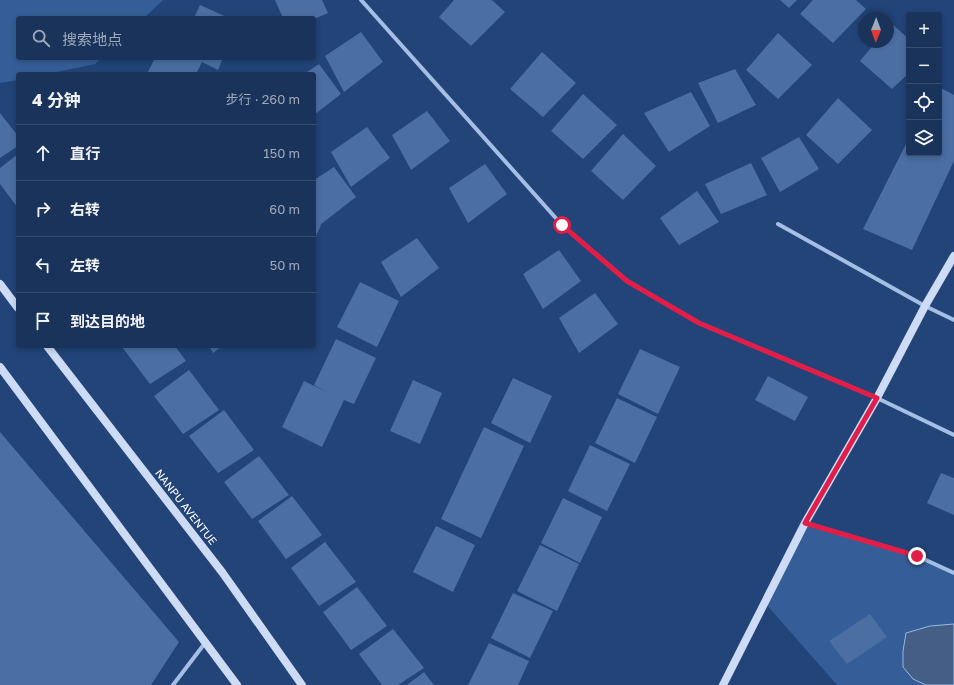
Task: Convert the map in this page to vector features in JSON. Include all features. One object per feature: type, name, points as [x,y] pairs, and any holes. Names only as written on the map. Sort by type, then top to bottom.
[{"type":"main road","points":[[723,685],[805,523],[877,398],[925,306],[954,256]]},
{"type":"main road","points":[[0,284],[16,305]]},
{"type":"main road","name":"NANPU AVENTUE","points":[[50,348],[222,572],[302,685]]},
{"type":"main road","points":[[0,367],[237,685]]},
{"type":"street","points":[[361,0],[562,225],[627,281],[699,323],[877,398],[954,435]]},
{"type":"street","points":[[778,224],[925,306],[954,320]]},
{"type":"street","points":[[805,523],[917,556],[954,573]]},
{"type":"street","points":[[173,685],[205,643]]},
{"type":"shaded area","points":[[0,0],[163,0],[146,16],[16,16],[16,60],[99,60],[95,64],[57,72],[16,72],[16,80],[0,83]]},
{"type":"shaded area","points":[[805,523],[917,556],[954,573],[954,685],[837,685],[765,603]]},
{"type":"shaded area","points":[[954,624],[954,685],[926,685],[913,679],[903,667],[903,651],[906,633],[930,626]]},
{"type":"building","points":[[275,0],[322,0],[328,13],[316,18],[316,16],[282,16]]},
{"type":"building","points":[[454,0],[492,0],[505,12],[471,46],[439,17]]},
{"type":"building","points":[[780,0],[797,0],[789,8]]},
{"type":"building","points":[[813,0],[856,0],[866,9],[863,12],[858,12],[858,17],[833,43],[800,14]]},
{"type":"building","points":[[200,5],[225,16],[195,16]]},
{"type":"building","points":[[894,26],[906,36],[906,76],[892,89],[860,61],[871,48],[894,48]]},
{"type":"building","points":[[361,32],[383,62],[344,92],[325,56]]},
{"type":"building","points":[[778,33],[812,65],[778,99],[746,70]]},
{"type":"building","points":[[542,52],[576,83],[543,117],[510,89]]},
{"type":"building","points":[[154,60],[222,60],[218,70],[202,62],[197,72],[148,72]]},
{"type":"building","points":[[319,64],[341,94],[316,113],[316,72],[307,72]]},
{"type":"building","points":[[735,69],[756,105],[718,123],[698,83]]},
{"type":"building","points":[[942,89],[954,95],[954,161],[912,250],[863,229],[906,144],[906,156],[942,156]]},
{"type":"building","points":[[691,92],[710,126],[669,152],[644,113]]},
{"type":"building","points":[[583,94],[617,125],[583,159],[551,131]]},
{"type":"building","points":[[838,98],[872,130],[838,164],[806,135]]},
{"type":"building","points":[[427,111],[450,141],[411,170],[392,135]]},
{"type":"building","points":[[0,113],[16,133],[16,147],[0,158]]},
{"type":"building","points":[[367,127],[390,158],[351,187],[331,152]]},
{"type":"building","points":[[623,134],[656,166],[623,200],[591,171]]},
{"type":"building","points":[[799,137],[819,169],[780,192],[761,158]]},
{"type":"building","points":[[16,156],[16,205],[0,184],[0,168]]},
{"type":"building","points":[[751,163],[767,195],[721,214],[705,184]]},
{"type":"building","points":[[485,164],[507,194],[468,223],[449,188]]},
{"type":"building","points":[[334,167],[356,197],[320,225],[316,236],[316,223],[316,179]]},
{"type":"building","points":[[697,191],[719,222],[679,245],[660,218]]},
{"type":"building","points":[[417,238],[439,268],[401,297],[381,262]]},
{"type":"building","points":[[559,250],[581,281],[543,309],[523,274]]},
{"type":"building","points":[[360,282],[399,301],[377,347],[337,327]]},
{"type":"building","points":[[595,293],[618,324],[579,353],[559,318]]},
{"type":"building","points":[[336,339],[376,358],[354,404],[344,400],[322,447],[282,427],[304,381],[327,392],[314,385]]},
{"type":"building","points":[[123,348],[176,348],[186,361],[150,384]]},
{"type":"building","points":[[210,348],[219,348],[213,353]]},
{"type":"building","points":[[640,349],[680,367],[658,414],[618,394]]},
{"type":"building","points":[[189,370],[219,410],[183,434],[154,396]]},
{"type":"building","points":[[768,376],[808,397],[795,421],[755,400]]},
{"type":"building","points":[[513,378],[552,396],[530,443],[491,423]]},
{"type":"building","points":[[413,380],[442,393],[420,444],[390,431]]},
{"type":"building","points":[[617,398],[657,417],[635,463],[595,443]]},
{"type":"building","points":[[224,410],[254,450],[218,473],[189,436]]},
{"type":"building","points":[[484,427],[524,446],[481,538],[441,519]]},
{"type":"building","points":[[0,432],[179,642],[151,685],[0,685]]},
{"type":"building","points":[[590,445],[630,464],[607,511],[568,491]]},
{"type":"building","points":[[259,456],[289,495],[252,519],[224,482]]},
{"type":"building","points":[[941,473],[954,478],[954,515],[927,503]]},
{"type":"building","points":[[292,496],[322,535],[286,559],[258,521]]},
{"type":"building","points":[[563,498],[602,517],[580,563],[541,543]]},
{"type":"building","points":[[436,526],[475,545],[453,592],[413,572]]},
{"type":"building","points":[[325,542],[356,582],[319,606],[291,568]]},
{"type":"building","points":[[540,545],[579,564],[557,611],[517,591]]},
{"type":"building","points":[[357,587],[387,626],[351,650],[323,612]]},
{"type":"building","points":[[513,593],[553,611],[530,658],[491,638]]},
{"type":"building","points":[[870,614],[887,637],[847,664],[829,641]]},
{"type":"building","points":[[393,629],[424,668],[398,685],[382,685],[359,654]]},
{"type":"building","points":[[489,643],[529,661],[518,685],[468,685]]},
{"type":"building","points":[[424,672],[434,685],[407,685]]},
{"type":"route","points":[[562,225],[627,281],[699,323],[877,398],[805,523],[917,556]]}]
